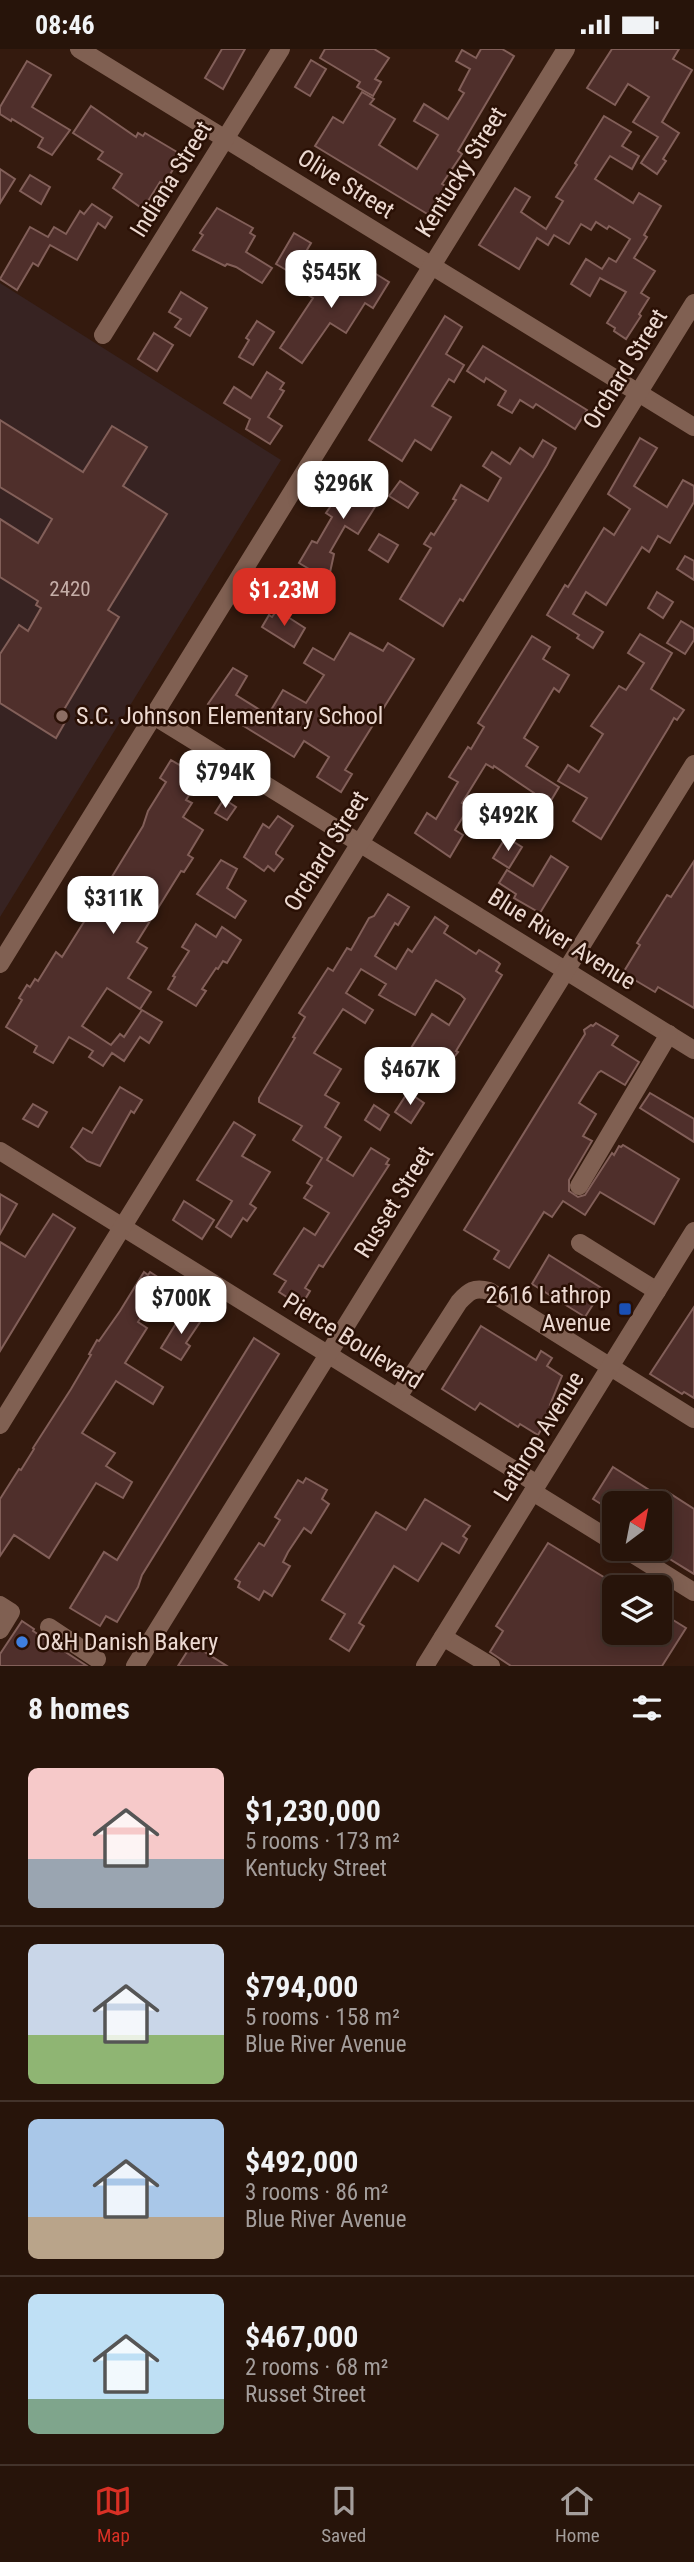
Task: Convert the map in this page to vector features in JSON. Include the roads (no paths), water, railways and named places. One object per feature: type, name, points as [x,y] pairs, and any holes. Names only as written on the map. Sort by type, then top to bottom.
[{"type":"street","name":"Olive Street","points":[[79,49],[694,427]]},
{"type":"street","name":"Indiana Street","points":[[103,335],[281,49]]},
{"type":"street","name":"Kentucky Street","points":[[0,964],[566,49]]},
{"type":"street","name":"Orchard Street","points":[[0,1425],[694,303]]},
{"type":"street","name":"Blue River Avenue","points":[[153,716],[694,1049]]},
{"type":"street","name":"Russet Street","points":[[135,1666],[694,764]]},
{"type":"street","points":[[579,1186],[669,1034]]},
{"type":"street","name":"Pierce Boulevard","points":[[0,1151],[398,1398],[602,1534]]},
{"type":"street","name":"Lathrop Avenue","points":[[425,1666],[694,1231]]},
{"type":"street","points":[[580,1243],[657,1291]]},
{"type":"street","points":[[398,1398],[459,1302],[468,1291],[478,1288],[489,1291],[694,1419]]},
{"type":"street","points":[[644,1561],[694,1592]]},
{"type":"street","points":[[0,1605],[10,1612],[0,1630]]},
{"type":"street","points":[[48,1627],[99,1664]]},
{"type":"street","points":[[443,1637],[491,1666]]},
{"type":"place","name":"S.C. Johnson Elementary School","points":[[62,716]]},
{"type":"place","name":"2616 Lathrop Avenue","points":[[625,1309]]},
{"type":"place","name":"O&H Danish Bakery","points":[[22,1642]]}]
